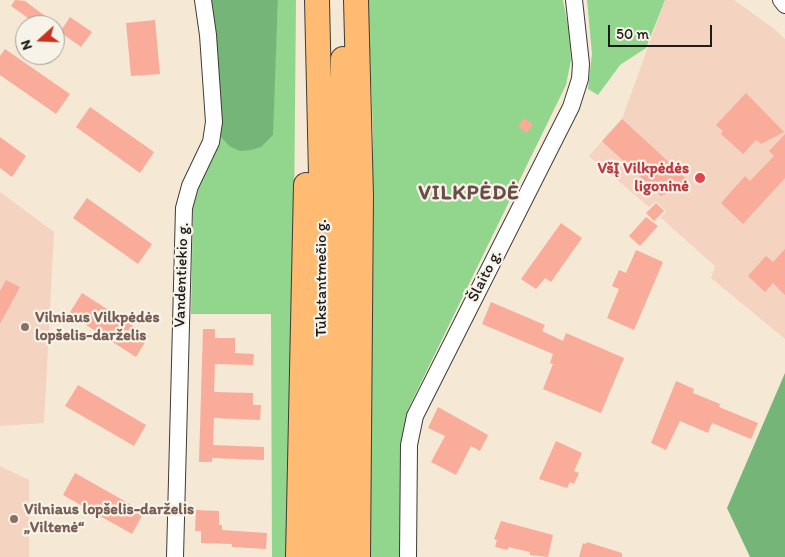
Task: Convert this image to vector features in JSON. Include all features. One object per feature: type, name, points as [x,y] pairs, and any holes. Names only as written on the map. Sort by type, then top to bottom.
[{"type":"highway","name":"Tūkstantmečio g.","points":[[317,0],[318,84],[333,263],[338,557]]},
{"type":"highway","name":"Tūkstantmečio g.","points":[[319,557],[333,263],[342,0]]},
{"type":"highway","points":[[356,0],[361,224],[358,557]]},
{"type":"highway","points":[[298,557],[305,200],[308,154],[318,84]]},
{"type":"street","name":"Vandentiekio g.","points":[[175,557],[184,208],[190,186],[211,142],[214,122],[208,35],[202,0]]},
{"type":"street","name":"Šlaito g.","points":[[408,557],[409,445],[415,416],[571,107],[580,78],[581,64],[574,0]]},
{"type":"street","points":[[781,0],[785,5]]},
{"type":"shaded area","name":"VšĮ Vilkpėdės ligoninė","points":[[665,0],[734,0],[785,39],[785,339],[711,278],[715,266],[661,218],[666,211],[656,201],[649,207],[589,156],[622,119]]},
{"type":"shaded area","name":"Vilniaus Vilkpėdės lopšelis-darželis","points":[[0,192],[54,232],[44,423],[0,426]]},
{"type":"shaded area","name":"Vilniaus lopšelis-darželis „Viltenė“","points":[[0,466],[29,480],[29,557],[0,557]]},
{"type":"green space","points":[[208,0],[278,0],[273,135],[261,147],[240,151],[229,146],[216,131]]},
{"type":"green space","points":[[278,0],[296,0],[291,557],[272,557],[271,314],[191,314],[193,207],[216,131],[272,135]]},
{"type":"green space","points":[[368,0],[563,0],[569,32],[571,60],[566,85],[408,409],[402,439],[400,557],[369,557],[373,132]]},
{"type":"green space","points":[[587,0],[665,0],[646,48],[620,65],[598,95],[588,89],[592,54]]},
{"type":"green space","points":[[785,373],[785,557],[750,557],[727,508]]},
{"type":"building","points":[[15,0],[25,1],[44,15],[24,15],[11,6]]},
{"type":"building","points":[[70,17],[92,32],[81,47],[65,36],[65,24]]},
{"type":"building","points":[[155,20],[160,74],[131,76],[126,23]]},
{"type":"building","points":[[5,49],[15,56],[15,65],[28,65],[70,94],[56,114],[0,75],[0,56]]},
{"type":"building","points":[[746,93],[784,132],[761,144],[756,140],[743,154],[721,134],[723,131],[716,125]]},
{"type":"building","points":[[90,107],[154,152],[140,173],[76,127]]},
{"type":"building","points":[[524,118],[533,124],[527,133],[518,127]]},
{"type":"building","points":[[622,119],[689,182],[661,196],[602,141]]},
{"type":"building","points":[[785,134],[785,178],[743,224],[721,203],[745,176],[750,181],[774,156],[769,151]]},
{"type":"building","points":[[0,137],[26,156],[12,177],[0,168]]},
{"type":"building","points":[[87,198],[152,244],[138,264],[73,218]]},
{"type":"building","points":[[656,203],[664,211],[654,221],[646,213]]},
{"type":"building","points":[[646,217],[658,226],[640,246],[629,236]]},
{"type":"building","points":[[561,223],[582,238],[551,282],[545,278],[536,289],[521,279]]},
{"type":"building","points":[[785,249],[785,295],[773,283],[765,292],[748,276],[766,256],[773,262]]},
{"type":"building","points":[[636,250],[663,262],[634,330],[607,318],[619,289],[612,286],[619,270],[626,273]]},
{"type":"building","points":[[6,280],[20,287],[0,324],[0,291]]},
{"type":"building","points":[[82,293],[149,336],[136,357],[69,314]]},
{"type":"building","points":[[491,302],[545,325],[542,331],[563,341],[566,333],[624,358],[601,413],[543,389],[553,364],[550,363],[553,354],[482,324]]},
{"type":"building","points":[[203,329],[215,329],[215,338],[235,338],[235,353],[254,354],[253,365],[215,364],[214,392],[253,393],[253,405],[261,405],[260,420],[214,418],[213,445],[264,447],[264,460],[212,458],[212,462],[199,462]]},
{"type":"building","points":[[676,381],[694,389],[693,393],[720,404],[719,407],[758,423],[751,439],[712,423],[708,433],[680,421],[666,450],[651,443]]},
{"type":"building","points":[[78,385],[146,425],[134,446],[65,406]]},
{"type":"building","points":[[438,407],[488,435],[480,451],[471,446],[456,475],[431,462],[445,436],[428,428]]},
{"type":"building","points":[[556,441],[582,453],[574,471],[579,473],[574,484],[570,482],[567,488],[539,479]]},
{"type":"building","points":[[75,473],[144,512],[132,534],[63,495]]},
{"type":"building","points":[[196,510],[219,511],[219,525],[222,525],[222,530],[267,533],[266,549],[232,547],[232,544],[201,543],[201,531],[195,531]]},
{"type":"building","points":[[501,521],[553,535],[548,557],[530,555],[530,552],[508,547],[508,550],[495,547],[497,540],[494,539]]},
{"type":"building","points":[[587,542],[622,553],[622,557],[579,557],[583,543],[586,544]]},
{"type":"place","name":"VšĮ Vilkpėdės ligoninė","points":[[700,178]]},
{"type":"place","name":"Vilniaus Vilkpėdės lopšelis-darželis","points":[[25,327]]},
{"type":"place","name":"Vilniaus lopšelis-darželis „Viltenė“","points":[[14,519]]},
{"type":"district","name":"VILKPĖDĖ","points":[[469,194]]}]
